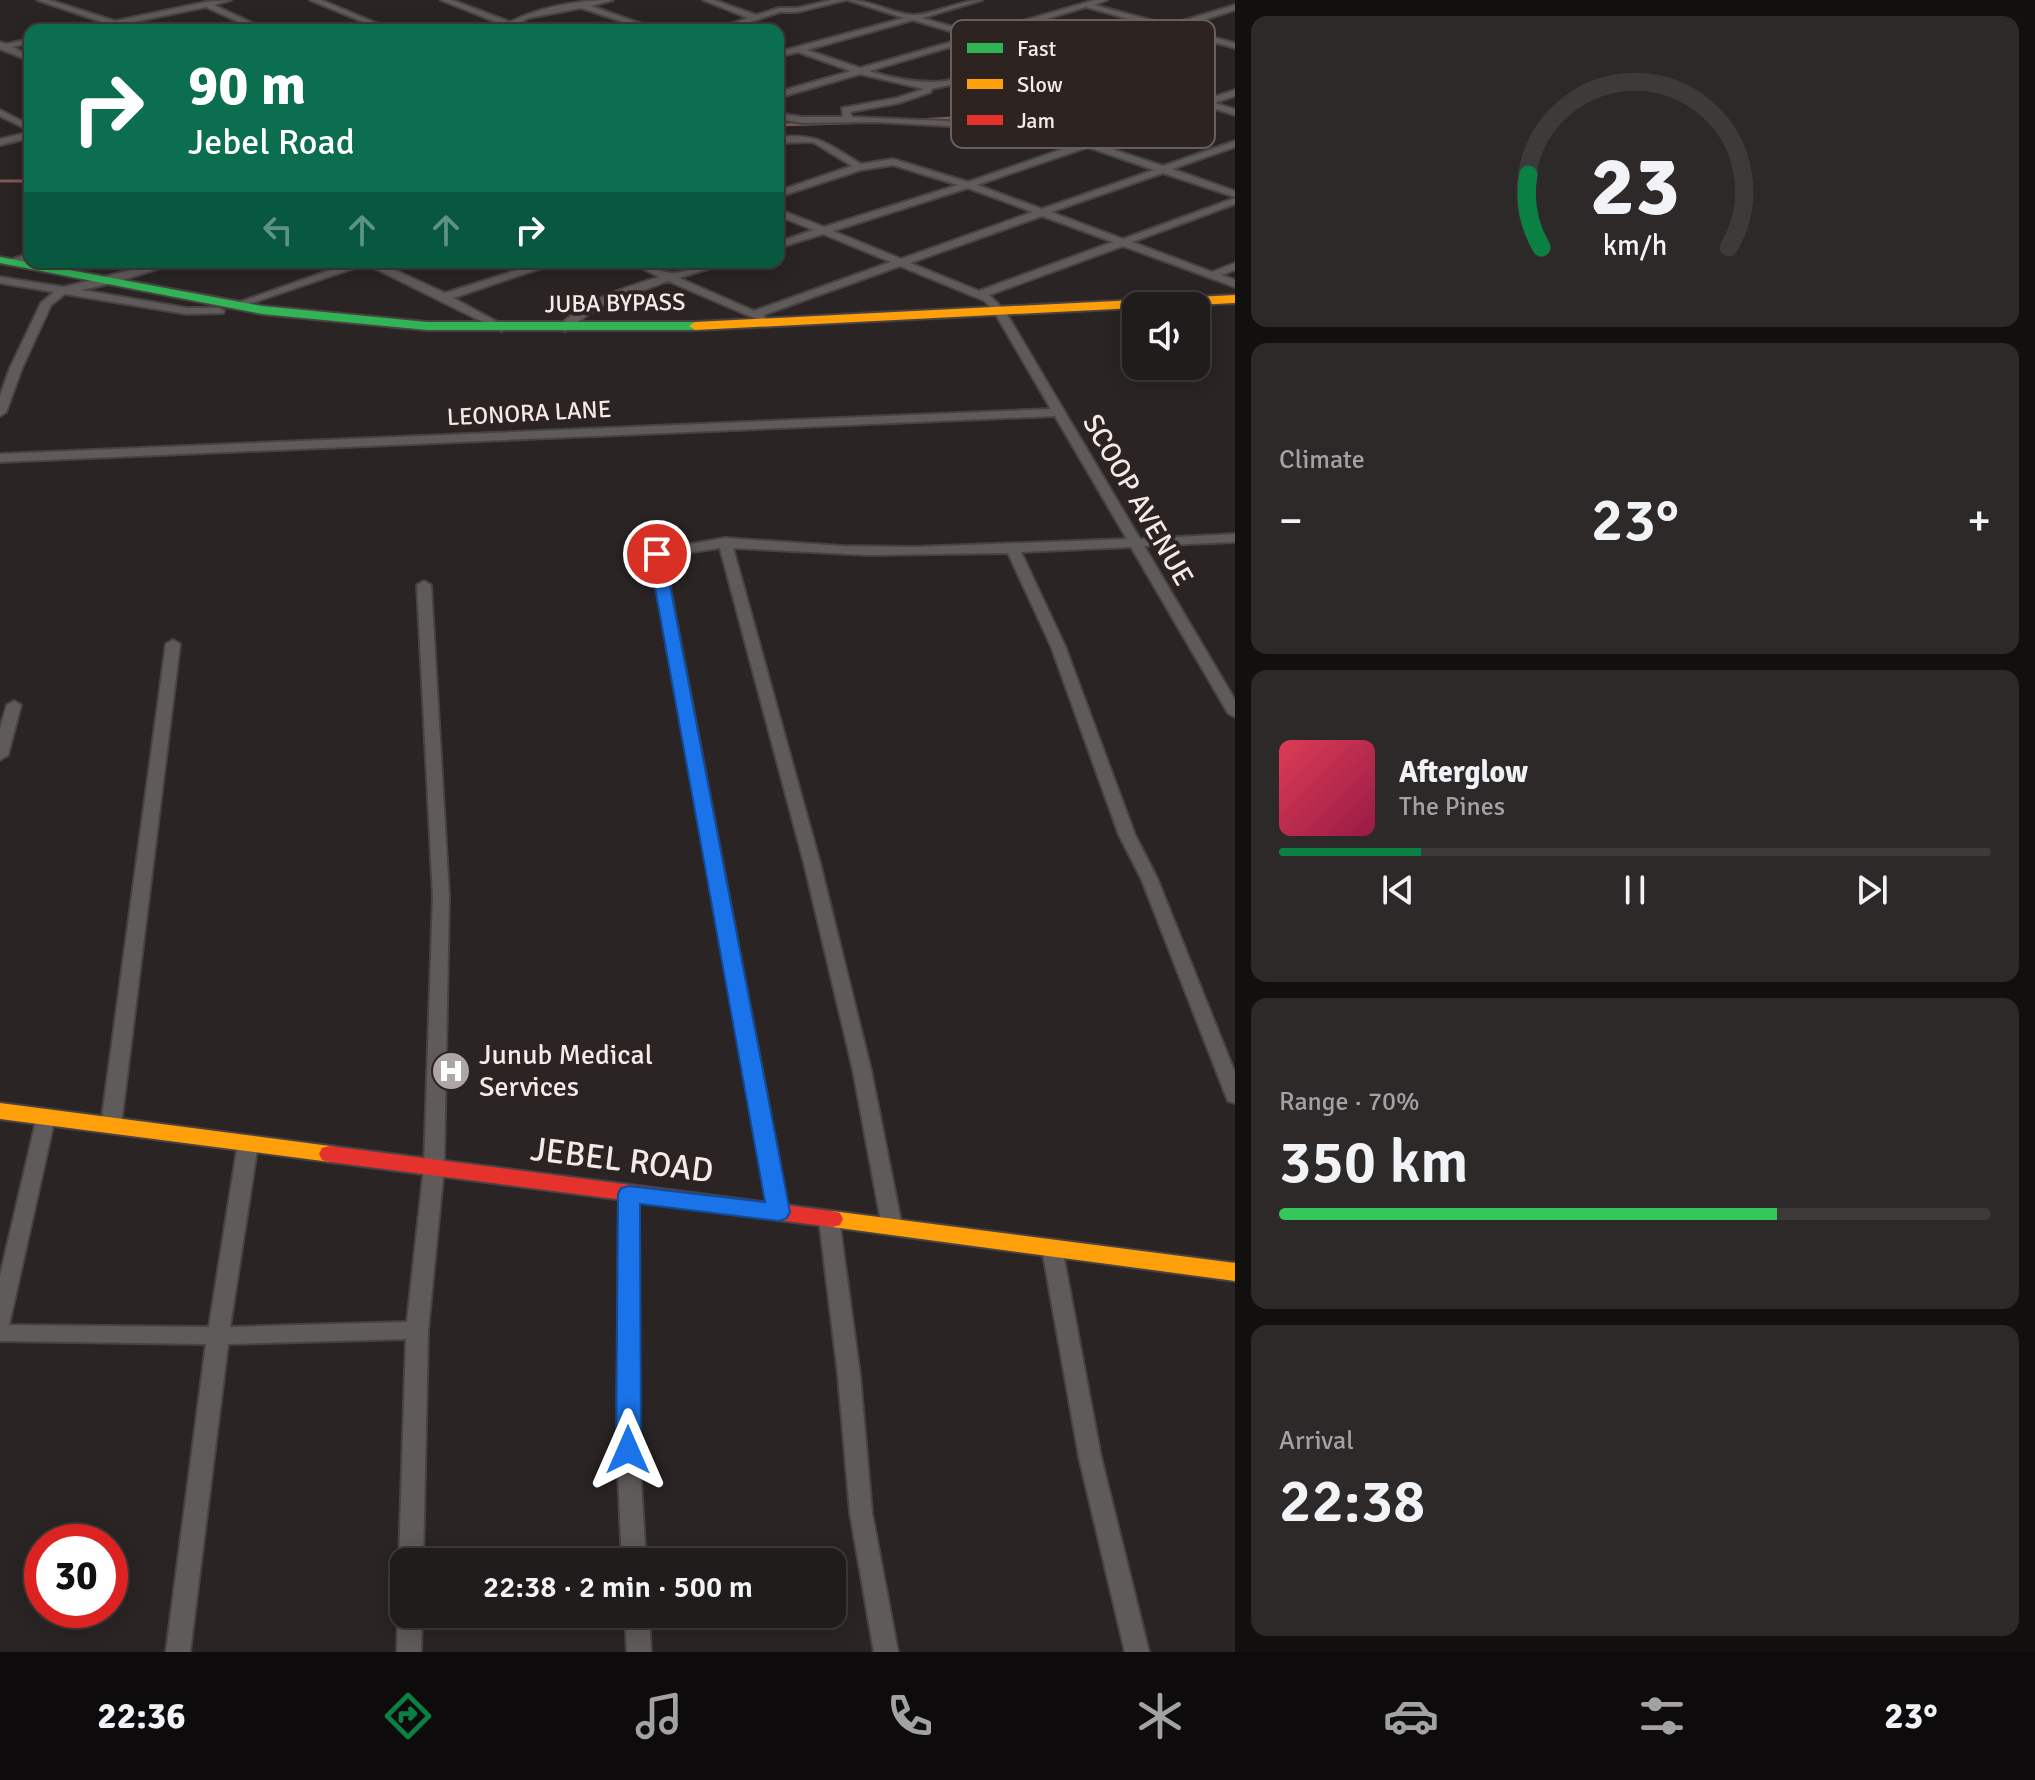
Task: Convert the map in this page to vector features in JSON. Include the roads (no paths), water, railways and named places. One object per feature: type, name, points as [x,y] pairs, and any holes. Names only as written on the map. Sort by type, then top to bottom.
[{"type":"main road","name":"JUBA BYPASS","points":[[3,264],[24,267]]},
{"type":"main road","name":"JUBA BYPASS","points":[[3,264],[89,286],[361,329],[560,338],[655,337],[1235,299]]},
{"type":"main road","name":"JUBA BYPASS","points":[[28,268],[109,281],[228,308],[395,324],[562,329],[1122,313]]},
{"type":"main road","points":[[1210,309],[1235,308]]},
{"type":"main road","name":"JEBEL ROAD","points":[[0,1111],[1235,1272]]},
{"type":"street","points":[[41,0],[114,24],[227,0]]},
{"type":"street","points":[[196,0],[250,24]]},
{"type":"street","points":[[314,0],[374,24]]},
{"type":"street","points":[[445,0],[509,24],[527,16],[609,0]]},
{"type":"street","points":[[567,0],[637,24]]},
{"type":"street","points":[[707,0],[753,17]]},
{"type":"street","points":[[735,24],[753,17],[842,0]]},
{"type":"street","points":[[784,53],[978,0]]},
{"type":"street","points":[[1071,0],[1140,20]]},
{"type":"street","points":[[1035,20],[1103,0]]},
{"type":"street","points":[[858,1],[951,29]]},
{"type":"street","points":[[1194,20],[1235,7]]},
{"type":"street","points":[[1215,41],[1235,46]]},
{"type":"street","points":[[1,46],[24,42]]},
{"type":"street","points":[[784,93],[951,45]]},
{"type":"street","points":[[1,46],[24,56]]},
{"type":"street","points":[[798,49],[908,85],[937,86]]},
{"type":"street","points":[[851,120],[843,111],[899,100],[951,82]]},
{"type":"street","points":[[1215,100],[1235,93]]},
{"type":"street","points":[[1215,106],[1235,112]]},
{"type":"street","points":[[0,113],[24,125]]},
{"type":"street","points":[[784,117],[951,123]]},
{"type":"street","points":[[0,142],[24,136]]},
{"type":"street","points":[[784,140],[814,139],[841,152],[859,167]]},
{"type":"street","points":[[752,315],[1235,144]]},
{"type":"street","points":[[784,243],[1076,148]]},
{"type":"street","points":[[1099,148],[1235,194]]},
{"type":"street","points":[[784,192],[859,167],[893,162],[968,185],[1235,284]]},
{"type":"street","points":[[979,295],[1235,201]]},
{"type":"street","points":[[784,214],[989,299],[1003,315]]},
{"type":"street","points":[[3,264],[24,258]]},
{"type":"street","points":[[1211,276],[1235,266]]},
{"type":"street","points":[[0,412],[41,309],[62,291],[153,268]]},
{"type":"street","points":[[0,280],[187,311],[228,308],[348,268]]},
{"type":"street","points":[[379,268],[444,297],[501,328]]},
{"type":"street","points":[[444,297],[535,268]]},
{"type":"street","points":[[648,268],[772,323]]},
{"type":"street","points":[[562,329],[583,309],[705,268]]},
{"type":"street","name":"SCOOP AVENUE","points":[[1003,315],[1235,713]]},
{"type":"street","name":"LEONORA LANE","points":[[0,458],[1059,412]]},
{"type":"street","points":[[779,1212],[657,554],[689,544],[725,542],[868,551],[1235,538]]},
{"type":"street","points":[[725,542],[812,863],[862,1070],[892,1227]]},
{"type":"street","points":[[1012,547],[1058,646],[1127,835],[1149,878],[1235,1096]]},
{"type":"street","points":[[411,1548],[417,1330],[434,1167],[441,896],[424,585]]},
{"type":"street","points":[[111,1125],[173,644]]},
{"type":"street","points":[[0,755],[14,705]]},
{"type":"street","points":[[0,1321],[46,1117]]},
{"type":"street","points":[[178,1652],[218,1336],[248,1143]]},
{"type":"street","points":[[629,1194],[628,1450],[633,1548]]},
{"type":"street","points":[[829,1219],[849,1375],[861,1513],[886,1652]]},
{"type":"street","points":[[1052,1248],[1090,1457],[1137,1652]]},
{"type":"street","points":[[0,1333],[218,1336],[417,1330]]},
{"type":"street","points":[[409,1652],[410,1628]]},
{"type":"street","points":[[638,1628],[639,1652]]},
{"type":"waterway","points":[[1215,44],[1235,43]]},
{"type":"waterway","points":[[918,120],[951,118]]},
{"type":"waterway","points":[[784,125],[875,122]]},
{"type":"waterway","points":[[0,181],[24,181]]},
{"type":"place","name":"Junub Medical Services","points":[[451,1071]]}]
